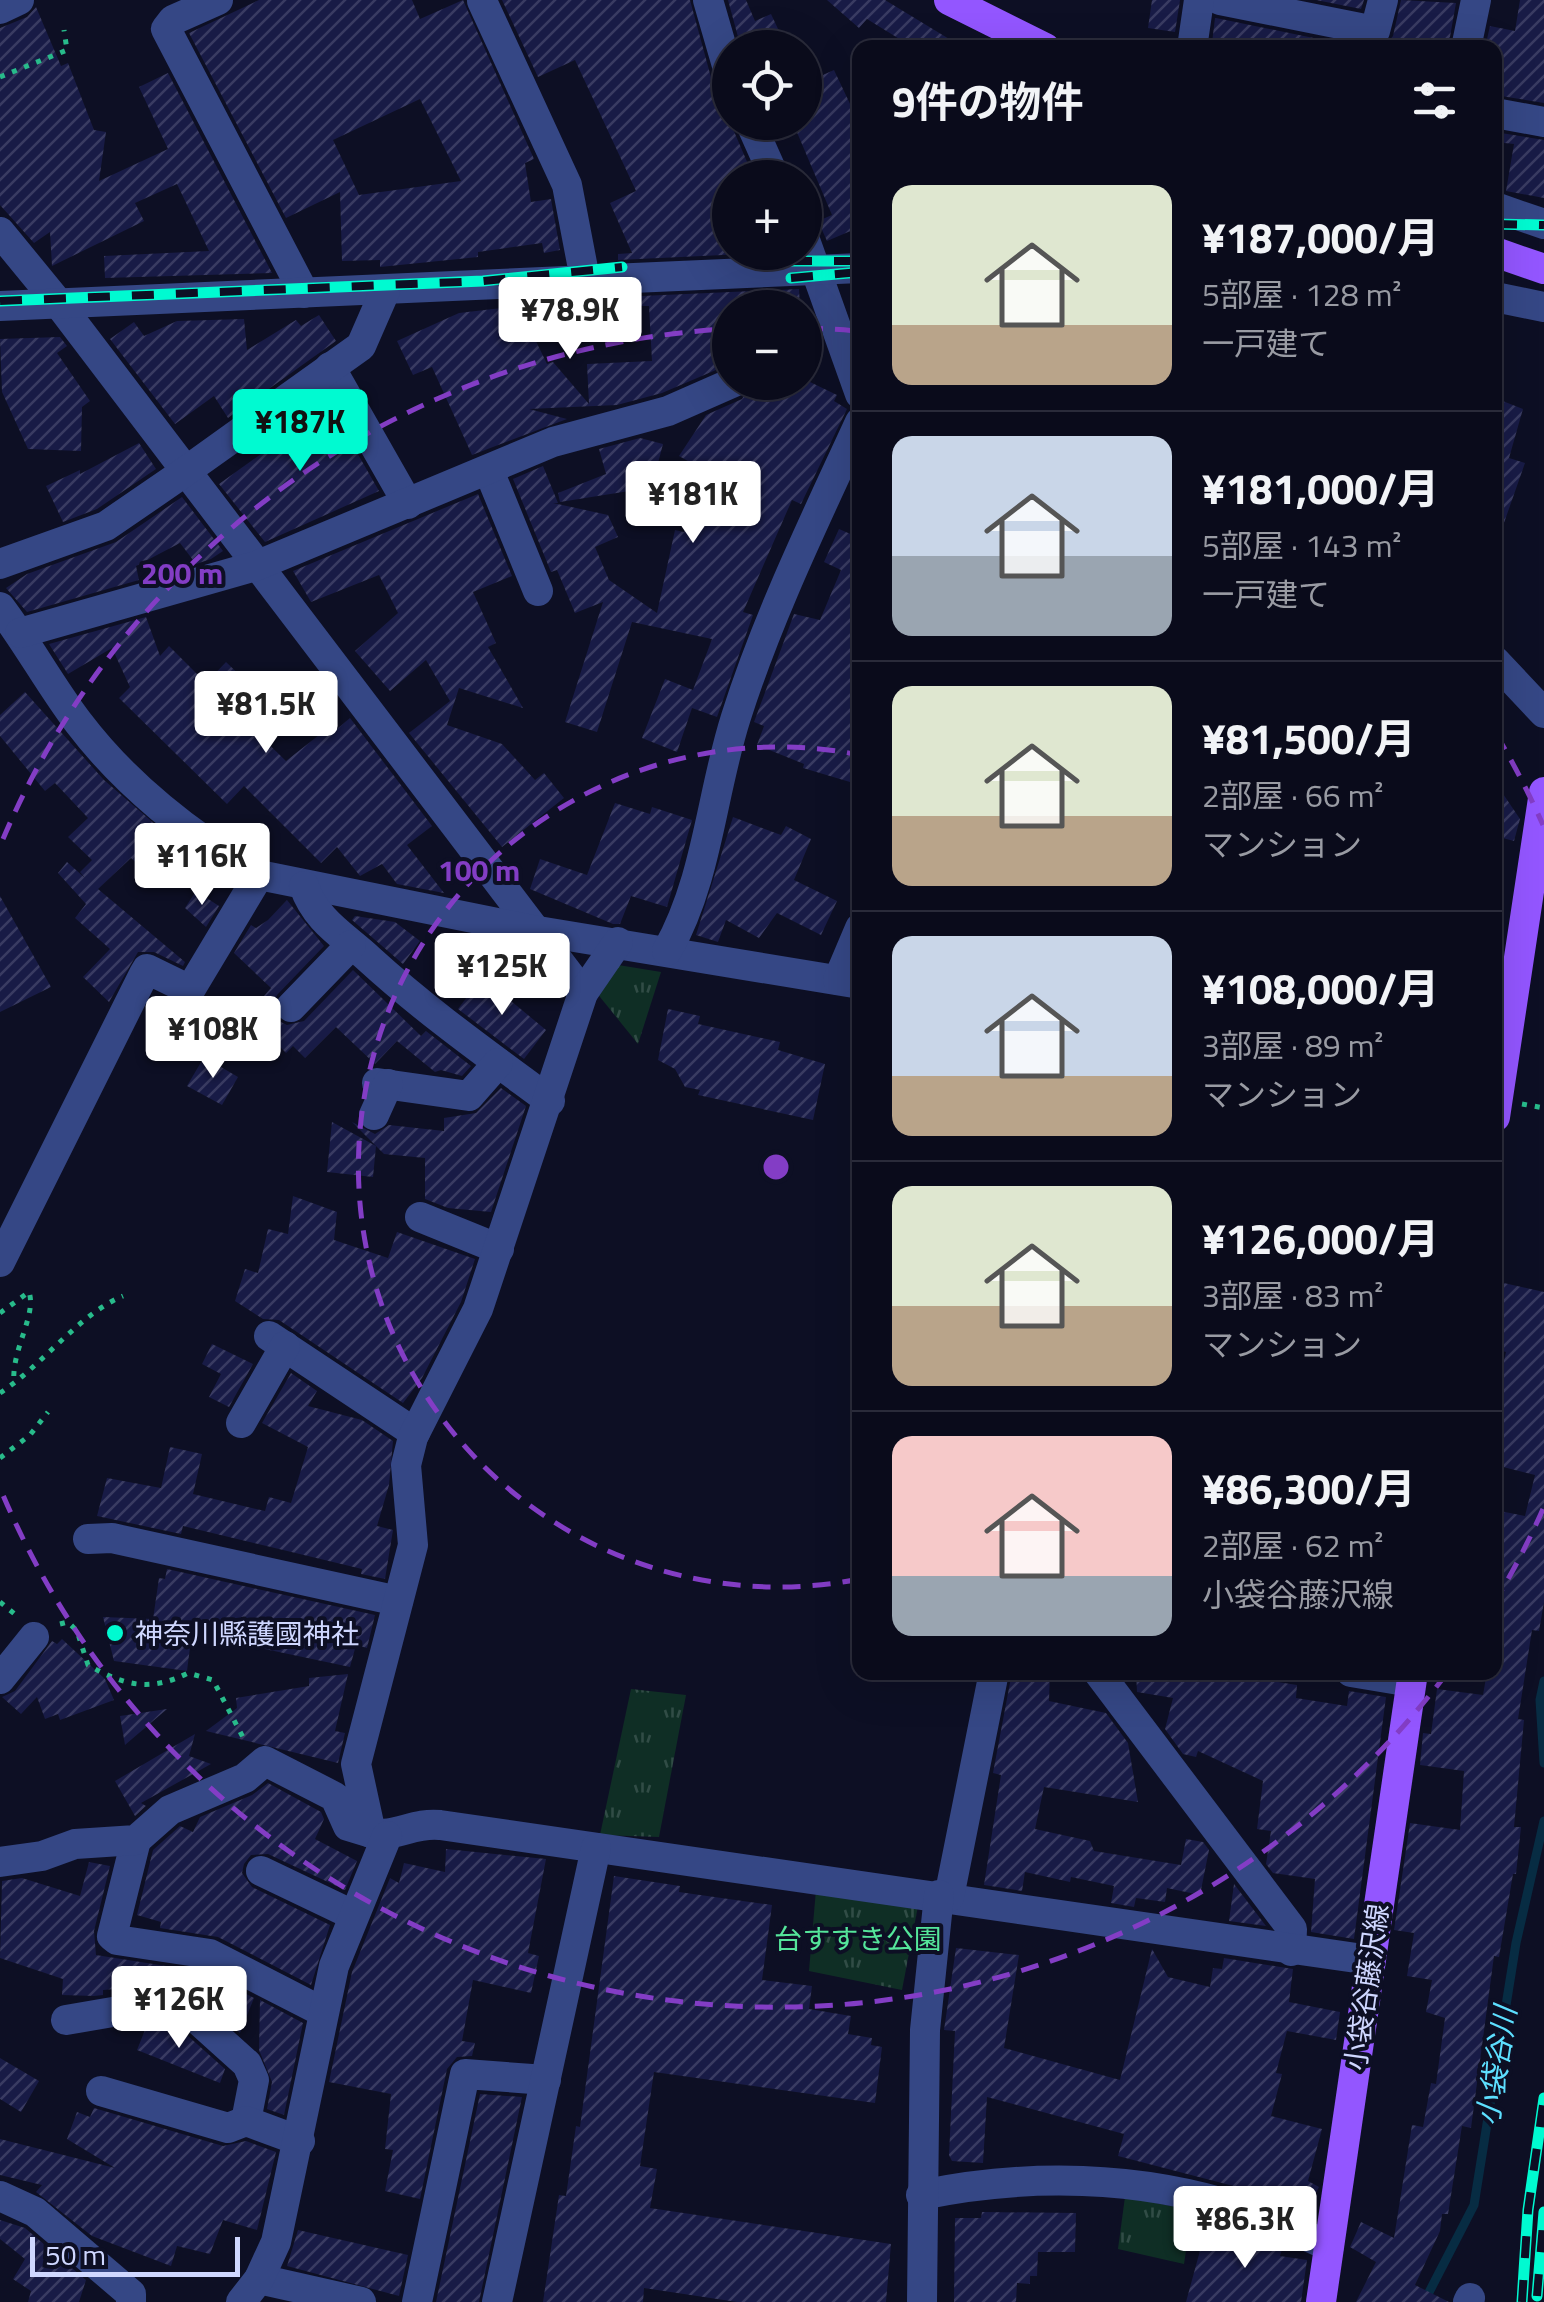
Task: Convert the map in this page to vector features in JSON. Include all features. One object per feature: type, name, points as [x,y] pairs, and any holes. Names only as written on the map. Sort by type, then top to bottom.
[{"type":"main road","points":[[949,0],[1029,40]]},
{"type":"main road","points":[[1502,254],[1544,269]]},
{"type":"main road","points":[[1502,1067],[1544,792]]},
{"type":"main road","name":"小袋谷藤沢線","points":[[1321,2302],[1412,1680]]},
{"type":"street","points":[[0,9],[19,0]]},
{"type":"street","points":[[218,0],[174,20],[166,29],[304,293]]},
{"type":"street","points":[[708,0],[717,30]]},
{"type":"street","points":[[1193,40],[1199,0]]},
{"type":"street","points":[[1220,0],[1284,6],[1376,31],[1383,0]]},
{"type":"street","points":[[1468,40],[1476,0]]},
{"type":"street","points":[[482,1],[568,186],[586,278]]},
{"type":"street","points":[[1502,114],[1544,122]]},
{"type":"street","points":[[1502,209],[1544,224]]},
{"type":"street","points":[[0,232],[60,304],[582,993]]},
{"type":"street","points":[[822,269],[852,268]]},
{"type":"street","points":[[0,306],[793,270]]},
{"type":"street","points":[[819,270],[852,371]]},
{"type":"street","points":[[0,564],[106,526],[186,472],[361,346],[385,291]]},
{"type":"street","points":[[1502,299],[1544,307]]},
{"type":"street","points":[[822,312],[830,306]]},
{"type":"street","points":[[330,368],[408,504]]},
{"type":"street","points":[[20,634],[256,566],[553,442],[668,411],[712,392]]},
{"type":"street","points":[[667,951],[693,896],[735,718],[813,524],[852,439]]},
{"type":"street","points":[[488,471],[538,591]]},
{"type":"street","points":[[0,607],[78,722],[122,771],[222,854],[260,876],[532,930],[849,982]]},
{"type":"street","points":[[1502,668],[1544,713]]},
{"type":"street","points":[[0,1262],[147,969],[190,990],[260,876]]},
{"type":"street","points":[[304,886],[310,906],[421,1007],[550,1101]]},
{"type":"street","points":[[361,2302],[250,2291],[276,2242],[300,2141],[323,2012],[380,1835],[356,1764],[413,1545],[406,1465],[415,1433],[478,1309],[550,1101],[558,1058],[582,993],[618,942]]},
{"type":"street","points":[[291,1007],[352,945]]},
{"type":"street","points":[[374,1115],[383,1083],[469,1096],[498,1063]]},
{"type":"street","points":[[420,1217],[499,1249]]},
{"type":"street","points":[[241,1423],[277,1341],[415,1433]]},
{"type":"street","points":[[88,1539],[112,1538],[398,1601]]},
{"type":"street","points":[[0,1680],[37,1628]]},
{"type":"street","points":[[922,2302],[926,2030],[944,1896],[992,1680]]},
{"type":"street","points":[[1104,1680],[1292,1929],[1291,1951]]},
{"type":"street","points":[[323,2012],[210,1954],[117,1940],[112,1936],[136,1840],[170,1810],[245,1778],[265,1761],[335,1797],[348,1826],[380,1835],[420,1823],[1370,1960]]},
{"type":"street","points":[[0,1862],[42,1856],[74,1844],[136,1840]]},
{"type":"street","points":[[497,2302],[596,1848]]},
{"type":"street","points":[[262,1871],[353,1915]]},
{"type":"street","points":[[66,2020],[166,2004],[188,2011],[247,2064],[254,2080],[246,2121]]},
{"type":"street","points":[[417,2302],[465,2074],[546,2080]]},
{"type":"street","points":[[101,2091],[228,2128],[246,2121],[300,2141]]},
{"type":"street","points":[[921,2194],[988,2181],[1107,2181],[1242,2209],[1329,2246]]},
{"type":"street","points":[[0,2196],[35,2212],[130,2294],[131,2302]]},
{"type":"path","points":[[0,77],[68,50],[64,30]]},
{"type":"path","points":[[0,1312],[29,1292],[31,1306],[14,1351],[14,1384]]},
{"type":"path","points":[[0,1393],[48,1358],[68,1333],[122,1296]]},
{"type":"path","points":[[0,1458],[30,1435],[48,1412]]},
{"type":"path","points":[[0,1602],[37,1628],[74,1626],[88,1665],[143,1687],[163,1686],[188,1673],[213,1680],[247,1745],[265,1761]]},
{"type":"green space","points":[[618,965],[661,972],[638,1044],[596,992]]},
{"type":"green space","points":[[631,1689],[686,1695],[659,1837],[600,1835]]},
{"type":"green space","name":"台すすき公園","points":[[816,1890],[918,1906],[902,1990],[809,1971]]},
{"type":"green space","points":[[1125,2197],[1192,2210],[1184,2264],[1118,2249]]},
{"type":"building","points":[[259,0],[412,0],[420,19],[463,0],[534,159],[525,163],[531,202],[551,199],[560,250],[544,253],[542,243],[478,252],[478,257],[380,267],[380,260],[342,261],[340,192],[286,218],[189,33]],"holes":[[[420,99],[461,181],[359,195],[333,140]]]},
{"type":"building","points":[[502,0],[690,0],[712,81],[712,140],[738,140],[746,160],[712,160],[712,256],[618,260],[618,254],[632,253],[610,203],[636,191],[575,60],[538,77]]},
{"type":"building","points":[[728,0],[746,0],[755,21],[771,14],[779,30],[736,30]]},
{"type":"building","points":[[827,0],[885,0],[951,40],[901,40],[867,19],[859,28]]},
{"type":"building","points":[[1152,0],[1180,0],[1175,32],[1148,28]]},
{"type":"building","points":[[1316,0],[1364,0],[1361,9]]},
{"type":"building","points":[[1401,0],[1456,3],[1449,40],[1390,40]]},
{"type":"building","points":[[1520,0],[1544,0],[1544,103],[1502,96],[1502,40],[1487,40],[1490,26],[1515,31]]},
{"type":"building","points":[[36,7],[61,66],[68,63],[94,130],[106,132],[99,181],[168,149],[139,87],[168,73],[272,273],[105,278],[104,256],[209,251],[177,184],[135,203],[144,221],[52,266],[50,232],[34,243],[0,205],[0,28],[27,17]]},
{"type":"building","points":[[1215,18],[1323,40],[1212,40]]},
{"type":"building","points":[[834,70],[852,108],[852,230],[827,241],[822,219],[832,215],[822,191],[822,160],[809,160],[800,140],[822,140],[822,75]]},
{"type":"building","points":[[1502,133],[1544,140],[1544,198],[1506,191],[1514,144],[1502,143]]},
{"type":"building","points":[[712,293],[712,372],[662,393],[617,405],[529,409],[567,419],[472,455],[432,367],[413,375],[397,341],[459,313],[519,306],[547,364],[553,362],[589,404],[587,364],[652,361],[649,306],[624,306],[625,298],[619,297]]},
{"type":"building","points":[[319,315],[336,341],[228,418],[214,396],[175,424],[110,339],[134,322],[144,336],[177,321],[244,319],[247,350],[296,320],[301,326]]},
{"type":"building","points":[[60,337],[67,346],[57,353],[90,401],[82,407],[81,451],[28,449],[2,392],[0,339]]},
{"type":"building","points":[[822,388],[837,395],[834,401],[847,409],[801,504],[792,500],[743,612],[753,615],[717,717],[692,708],[677,752],[642,738],[665,679],[693,690],[712,639],[632,622],[597,732],[565,722],[603,602],[575,613],[557,570],[551,572],[513,479],[543,466],[558,503],[553,503],[608,515],[618,537],[595,547],[609,580],[657,613],[675,530],[684,532],[702,469],[679,456],[706,415],[740,400],[822,400]]},
{"type":"building","points":[[324,395],[379,491],[265,542],[219,484],[265,451],[259,442]]},
{"type":"building","points":[[1502,401],[1523,409],[1509,458],[1525,463],[1502,529]]},
{"type":"building","points":[[640,438],[663,444],[657,467],[637,461],[642,489],[560,502],[558,493],[606,474],[599,449]]},
{"type":"building","points":[[139,443],[156,469],[97,509],[63,522],[46,486],[80,470],[80,474]]},
{"type":"building","points":[[478,494],[512,576],[473,592],[496,643],[488,647],[523,708],[459,688],[447,725],[502,744],[535,780],[544,773],[564,798],[502,847],[409,733],[450,701],[426,660],[390,691],[355,651],[398,613],[379,575],[311,602],[293,571]]},
{"type":"building","points":[[182,497],[223,551],[211,559],[196,564],[180,543],[136,566],[139,580],[27,612],[6,588],[27,574],[116,542]]},
{"type":"building","points":[[839,529],[852,535],[849,752],[852,783],[803,768],[804,764],[757,745],[764,726],[754,722],[794,614],[820,620],[841,570],[824,562]]},
{"type":"building","points":[[146,617],[160,656],[169,646],[206,683],[226,662],[254,689],[249,694],[270,714],[254,730],[286,761],[333,724],[337,729],[350,718],[432,826],[407,845],[444,893],[397,884],[382,864],[360,876],[337,847],[321,863],[244,786],[227,804],[119,698],[130,687],[112,648],[68,674],[49,644]]},
{"type":"building","points":[[25,692],[104,780],[186,851],[157,882],[131,858],[98,889],[185,962],[183,966],[154,952],[138,952],[109,1002],[83,977],[110,949],[75,918],[86,904],[58,873],[67,862],[85,878],[80,872],[92,860],[68,837],[88,818],[55,783],[45,791],[0,736],[0,715]]},
{"type":"building","points":[[1502,792],[1520,819],[1514,841],[1502,838]]},
{"type":"building","points":[[615,803],[650,814],[652,807],[692,820],[667,907],[631,896],[620,924],[530,889],[540,859],[587,875]]},
{"type":"building","points":[[733,817],[781,835],[786,826],[811,839],[794,880],[837,901],[821,935],[777,913],[759,938],[726,920],[718,942],[696,935]]},
{"type":"building","points":[[196,891],[219,906],[206,927],[185,908]]},
{"type":"building","points":[[0,896],[51,987],[0,1012]]},
{"type":"building","points":[[287,900],[324,946],[277,995],[273,1003],[277,1020],[287,1025],[304,1021],[353,970],[421,1036],[426,1031],[471,1066],[462,1076],[435,1072],[397,1041],[375,1064],[336,1027],[305,1058],[293,1046],[286,1053],[248,1014],[271,988],[234,953],[251,925],[256,928],[268,920]]},
{"type":"building","points":[[355,916],[395,922],[420,941],[403,964],[352,920]]},
{"type":"building","points":[[482,977],[546,1030],[524,1059],[458,1009]]},
{"type":"building","points":[[668,1009],[700,1016],[698,1024],[780,1042],[778,1050],[825,1064],[813,1120],[698,1095],[700,1090],[685,1087],[675,1069],[658,1060]]},
{"type":"building","points":[[204,1057],[238,1077],[222,1105],[187,1086]]},
{"type":"building","points":[[501,1088],[526,1106],[491,1212],[448,1208],[425,1199],[425,1158],[384,1154],[352,1122],[375,1134],[389,1125],[444,1131],[444,1118],[476,1113]]},
{"type":"building","points":[[332,1122],[376,1146],[373,1177],[327,1172]]},
{"type":"building","points":[[293,1196],[337,1212],[334,1240],[388,1258],[397,1232],[475,1259],[461,1302],[422,1378],[403,1403],[279,1320],[263,1319],[235,1301],[245,1269],[258,1273],[268,1229],[288,1234]]},
{"type":"building","points":[[1502,1283],[1544,1292],[1544,1602],[1539,1631],[1532,1630],[1518,1719],[1524,1720],[1514,1827],[1521,1827],[1516,1874],[1499,1957],[1494,1956],[1471,2128],[1462,2126],[1448,2214],[1442,2214],[1440,2231],[1415,2285],[1449,2302],[1356,2302],[1376,2262],[1350,2247],[1361,2222],[1394,2238],[1412,2125],[1423,2127],[1431,2083],[1436,2084],[1445,2018],[1426,2012],[1432,1980],[1407,1976],[1414,1933],[1394,1930],[1410,1823],[1460,1830],[1464,1771],[1420,1765],[1423,1733],[1431,1734],[1437,1689],[1483,1695],[1486,1680],[1502,1680],[1502,1511],[1525,1516],[1535,1475],[1502,1467],[1502,1369],[1506,1352],[1502,1351]]},
{"type":"building","points":[[212,1344],[253,1364],[229,1407],[209,1397],[221,1374],[202,1364]]},
{"type":"building","points":[[291,1373],[317,1391],[308,1406],[362,1420],[393,1441],[389,1485],[377,1526],[393,1530],[385,1579],[361,1574],[362,1569],[183,1526],[181,1534],[97,1516],[107,1478],[161,1488],[170,1447],[202,1454],[193,1494],[265,1511],[269,1497],[291,1503],[308,1447],[262,1423]]},
{"type":"building","points":[[167,1569],[375,1615],[367,1648],[356,1645],[350,1667],[246,1645],[248,1634],[193,1624],[187,1671],[114,1661],[103,1617],[153,1619],[159,1578],[165,1579]]},
{"type":"building","points":[[62,1639],[105,1679],[114,1700],[60,1720],[58,1714],[45,1719],[37,1697],[21,1714],[2,1697],[15,1691],[52,1641],[57,1644]]},
{"type":"building","points":[[348,1674],[335,1731],[345,1733],[338,1763],[206,1731],[237,1708],[236,1698],[309,1686],[309,1678]]},
{"type":"building","points":[[1010,1680],[1050,1680],[1049,1701],[1106,1713],[1128,1743],[1138,1802],[1044,1787],[1035,1829],[1090,1841],[1094,1851],[1181,1865],[1186,1839],[1203,1842],[1209,1850],[1200,1895],[1167,1888],[1165,1902],[1136,1898],[1134,1907],[1111,1903],[1114,1886],[1071,1877],[1070,1882],[1025,1872],[1022,1891],[984,1885],[1001,1775],[993,1773]]},
{"type":"building","points":[[1136,1680],[1266,1680],[1297,1685],[1296,1698],[1347,1706],[1349,1691],[1386,1697],[1354,1939],[1311,1932],[1315,1879],[1273,1873],[1266,1864],[1271,1831],[1257,1829],[1263,1781],[1198,1751],[1196,1757],[1183,1754],[1165,1729],[1173,1698],[1137,1692]]},
{"type":"building","points":[[167,1709],[125,1745],[120,1716]]},
{"type":"building","points":[[195,1734],[189,1756],[211,1764],[141,1803],[146,1806],[135,1816],[115,1781]]},
{"type":"building","points":[[268,1783],[321,1812],[324,1819],[315,1839],[357,1861],[345,1890],[268,1854],[251,1855],[244,1864],[242,1873],[252,1887],[330,1925],[311,1985],[218,1937],[160,1928],[161,1922],[137,1915],[153,1850],[180,1826],[193,1832],[200,1817],[252,1795]]},
{"type":"building","points":[[446,1849],[546,1859],[528,1953],[539,1956],[531,1993],[473,1980],[462,2041],[475,2043],[472,2056],[457,2057],[447,2069],[420,2199],[385,2191],[393,2150],[385,2149],[391,2094],[329,2082],[352,1972],[390,1878],[399,1883],[404,1863],[445,1872]]},
{"type":"building","points":[[89,1862],[110,1866],[94,1931],[96,1955],[204,1972],[254,1998],[240,2033],[200,1997],[171,1985],[103,1990],[103,1995],[94,1996],[62,1995],[63,1979],[0,1958],[2,1881],[22,1878],[80,1896]]},
{"type":"building","points":[[614,1876],[680,1886],[679,1892],[772,1905],[762,1980],[812,1986],[809,2009],[851,2016],[848,2034],[872,2038],[871,2045],[882,2047],[875,2103],[654,2072],[640,2166],[657,2169],[650,2208],[891,2244],[886,2302],[737,2302],[644,2288],[643,2302],[543,2302],[559,2195],[566,2196],[576,2126],[580,2127]]},
{"type":"building","points":[[1234,1884],[1266,1926],[1229,1921]]},
{"type":"building","points":[[956,1948],[1019,1955],[1004,2048],[1120,2080],[1152,1949],[1168,1977],[1210,1987],[1213,1968],[1222,1969],[1224,1958],[1293,1969],[1289,2002],[1340,2012],[1336,2040],[1287,2031],[1276,2073],[1282,2074],[1271,2116],[1322,2129],[1308,2181],[1319,2187],[1304,2214],[1268,2195],[1118,2156],[1124,2134],[987,2097],[983,2163],[952,2161],[949,2155],[955,2031],[944,2030]]},
{"type":"building","points":[[260,2000],[303,2023],[284,2115],[267,2109],[272,2082],[259,2050]]},
{"type":"building","points":[[163,2022],[178,2027],[225,2069],[220,2083],[137,2050],[147,2025]]},
{"type":"building","points":[[0,2058],[39,2081],[21,2112],[0,2099]]},
{"type":"building","points":[[480,2094],[522,2097],[479,2302],[436,2302]]},
{"type":"building","points":[[94,2108],[223,2146],[246,2141],[276,2152],[257,2230],[223,2220],[210,2254],[177,2246],[171,2266],[92,2236],[36,2192],[42,2185],[0,2175],[0,2139],[115,2168],[67,2139],[77,2112],[90,2117]]},
{"type":"building","points":[[982,2212],[1076,2213],[1075,2252],[1038,2252],[1037,2276],[1030,2276],[1030,2284],[1017,2283],[1016,2302],[954,2302],[955,2218],[981,2218]]},
{"type":"building","points":[[0,2220],[25,2228],[86,2280],[79,2302],[28,2302],[31,2291],[13,2279],[25,2259],[0,2239]]},
{"type":"building","points":[[1207,2225],[1283,2246],[1280,2256],[1307,2260],[1301,2302],[1186,2302]]},
{"type":"building","points":[[298,2230],[408,2255],[399,2296],[287,2266]]},
{"type":"waterway","name":"小袋谷川","points":[[1544,1681],[1540,1700],[1544,1763]]},
{"type":"waterway","name":"小袋谷川","points":[[1424,2302],[1474,2205],[1516,1943],[1544,1821]]},
{"type":"railway","points":[[1502,224],[1544,225]]},
{"type":"railway","points":[[822,261],[852,261]]},
{"type":"railway","points":[[0,301],[483,281],[622,267]]},
{"type":"railway","points":[[791,278],[852,273]]},
{"type":"railway","points":[[528,285],[622,285]]},
{"type":"railway","points":[[1522,2302],[1528,2210],[1544,2098]]},
{"type":"railway","points":[[1537,2296],[1544,2212]]},
{"type":"place","name":"神奈川縣護國神社","points":[[115,1633]]}]
